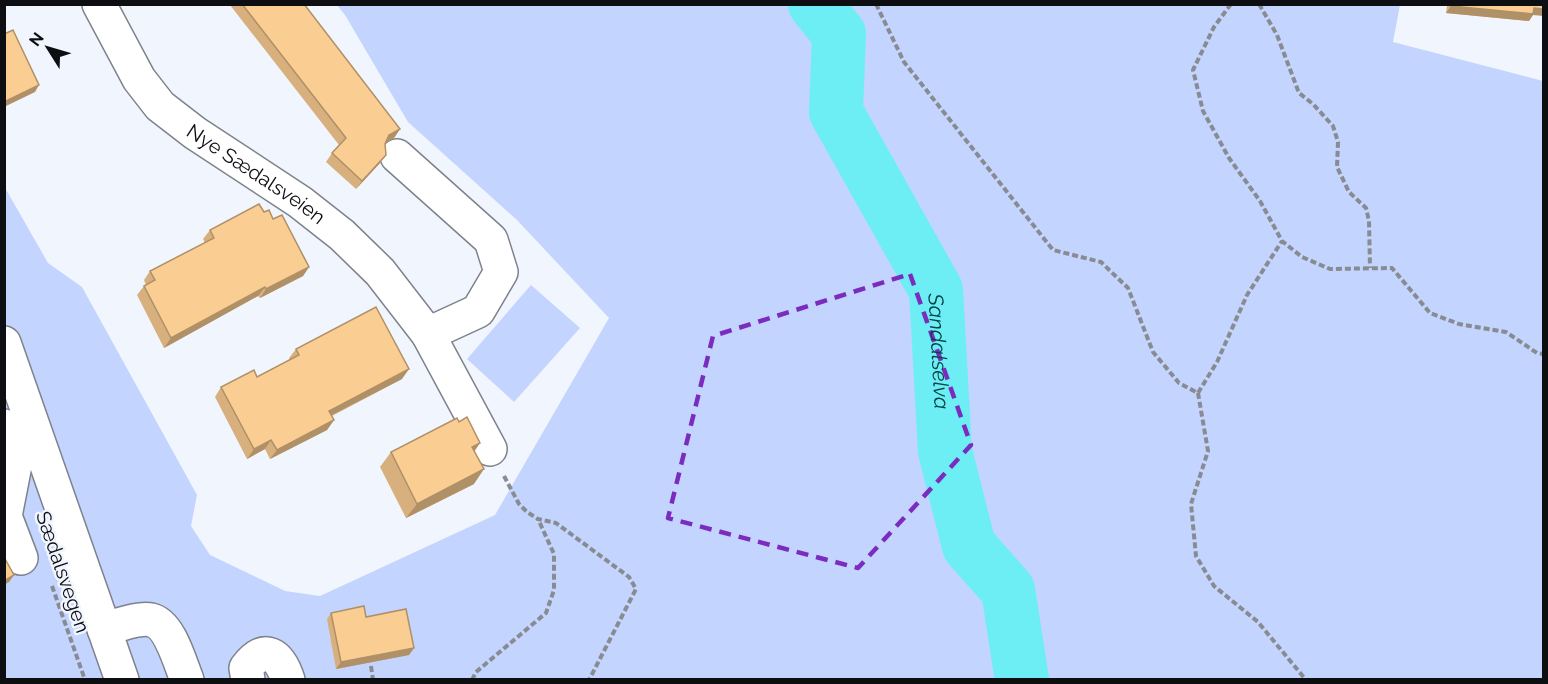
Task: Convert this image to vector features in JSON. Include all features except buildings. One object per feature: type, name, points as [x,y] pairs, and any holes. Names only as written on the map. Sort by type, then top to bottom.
[{"type":"street","name":"Nye Sædalsveien","points":[[99,4],[139,79],[160,106],[204,139],[300,202],[342,235],[380,272],[428,334],[490,449]]},
{"type":"street","points":[[397,156],[490,240],[501,272],[478,311],[428,334]]},
{"type":"street","points":[[6,350],[122,680]]},
{"type":"street","points":[[4,426],[16,460],[5,516],[21,558]]},
{"type":"street","points":[[104,629],[124,623],[150,620],[158,624],[167,633],[187,680]]},
{"type":"street","points":[[248,680],[246,668],[253,658],[264,654],[275,655],[283,664],[288,680]]},
{"type":"path","points":[[876,4],[904,62],[1053,250],[1101,262],[1128,288],[1153,352],[1179,383],[1198,393]]},
{"type":"path","points":[[1231,4],[1214,27],[1193,70],[1203,111],[1229,158],[1260,201],[1282,242],[1302,257],[1330,269],[1392,268],[1430,313],[1460,324],[1506,332],[1537,353],[1544,354]]},
{"type":"path","points":[[1259,4],[1277,35],[1299,93],[1314,104],[1333,126],[1338,142],[1337,166],[1348,192],[1366,208],[1369,221],[1370,268]]},
{"type":"path","points":[[1282,242],[1246,295],[1218,362],[1198,393],[1208,452],[1191,504],[1197,556],[1214,586],[1258,622],[1306,680]]},
{"type":"path","points":[[472,680],[476,672],[546,613],[554,590],[554,554],[537,519],[519,504],[490,449]]},
{"type":"path","points":[[537,519],[556,523],[629,577],[636,589],[589,680]]},
{"type":"path","name":"Sædalsvegen","points":[[51,581],[85,680]]},
{"type":"path","points":[[371,666],[373,680]]},
{"type":"highlighted area","points":[[910,274],[971,445],[858,568],[668,518],[713,336]]},
{"type":"shaded area","points":[[337,5],[1400,5],[1393,42],[1543,81],[1543,679],[5,679],[4,186],[48,263],[82,287],[197,495],[191,526],[210,555],[285,591],[320,596],[495,515],[609,318],[517,220],[408,122]]},
{"type":"shaded area","points":[[531,285],[580,328],[514,402],[467,359]]},
{"type":"waterway","name":"Sandalselva","points":[[815,4],[839,34],[836,112],[936,290],[945,451],[969,546],[1008,590],[1022,680]]}]
